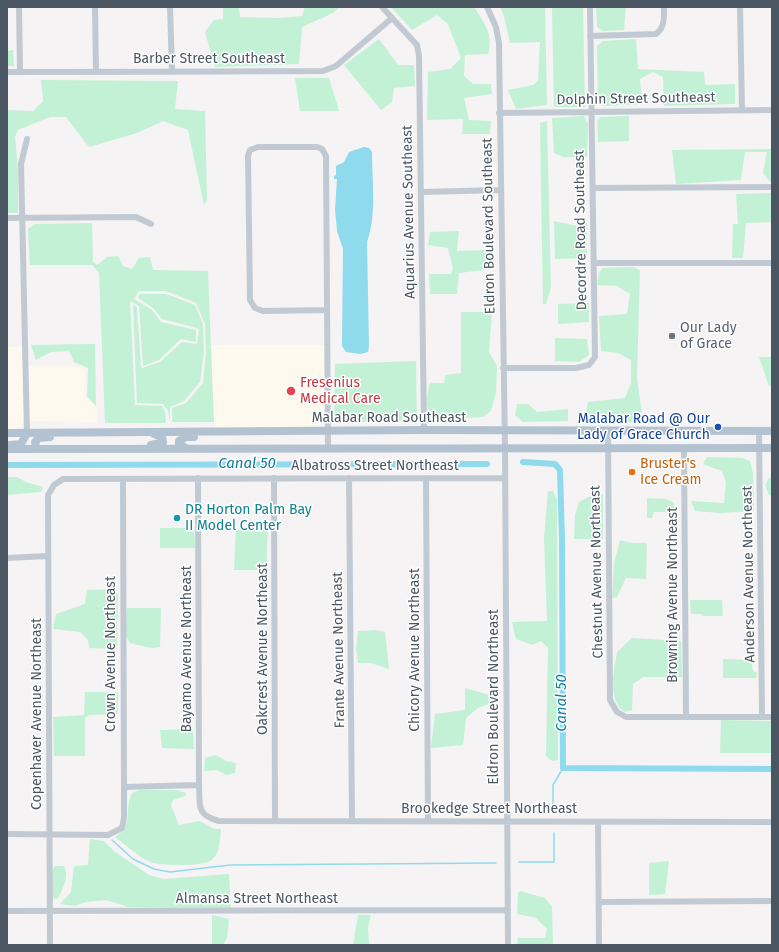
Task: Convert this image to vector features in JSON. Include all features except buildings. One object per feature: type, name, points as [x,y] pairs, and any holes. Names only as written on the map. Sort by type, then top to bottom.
[{"type":"main road","name":"Malabar Road Southeast","points":[[7,433],[424,430],[772,431]]},
{"type":"main road","points":[[187,449],[179,444],[179,440],[186,437],[229,437],[244,431]]},
{"type":"main road","points":[[40,448],[35,442],[39,438],[86,437],[101,432]]},
{"type":"main road","points":[[7,445],[21,444],[27,433]]},
{"type":"main road","points":[[27,433],[27,438],[31,444],[40,448]]},
{"type":"main road","points":[[101,449],[113,445],[151,445],[163,442],[162,437],[148,433]]},
{"type":"main road","points":[[7,449],[772,448]]},
{"type":"street","points":[[19,7],[20,72]]},
{"type":"street","points":[[95,7],[96,72]]},
{"type":"street","points":[[170,7],[172,71]]},
{"type":"street","name":"Aquarius Avenue Southeast","points":[[382,7],[417,45],[419,56],[424,430]]},
{"type":"street","name":"Eldron Boulevard Southeast","points":[[486,7],[496,27],[499,43],[505,448]]},
{"type":"street","name":"Decordre Road Southeast","points":[[503,368],[576,368],[590,365],[595,356],[590,7]]},
{"type":"street","points":[[590,36],[656,34],[662,29],[664,21],[664,7]]},
{"type":"street","points":[[740,7],[742,110]]},
{"type":"street","name":"Barber Street Southeast","points":[[7,72],[323,71],[336,66],[392,18]]},
{"type":"street","name":"Dolphin Street Southeast","points":[[499,113],[772,110]]},
{"type":"street","points":[[27,140],[21,164],[27,433]]},
{"type":"street","points":[[327,310],[263,311],[254,308],[250,300],[248,156],[250,150],[258,147],[317,147],[322,149],[326,156],[328,449]]},
{"type":"street","points":[[593,188],[772,188]]},
{"type":"street","points":[[422,192],[501,190]]},
{"type":"street","points":[[7,218],[136,217],[150,224]]},
{"type":"street","points":[[594,263],[772,263]]},
{"type":"street","name":"Chestnut Avenue Northeast","points":[[608,431],[610,700],[617,712],[626,717],[686,716]]},
{"type":"street","name":"Anderson Avenue Northeast","points":[[760,431],[762,717]]},
{"type":"street","name":"Eldron Boulevard Northeast","points":[[505,448],[508,945]]},
{"type":"street","name":"Browning Avenue Northeast","points":[[684,449],[686,716]]},
{"type":"street","name":"Bayamo Avenue Northeast","points":[[198,478],[199,786],[200,810],[206,818]]},
{"type":"street","name":"Oakcrest Avenue Northeast","points":[[274,478],[275,821]]},
{"type":"street","name":"Frante Avenue Northeast","points":[[349,478],[352,821]]},
{"type":"street","name":"Chicory Avenue Northeast","points":[[426,478],[428,821]]},
{"type":"street","name":"Albatross Street Northeast","points":[[54,485],[63,480],[122,479],[505,478]]},
{"type":"street","name":"Crown Avenue Northeast","points":[[49,834],[108,835],[122,828],[124,818],[124,788],[122,479]]},
{"type":"street","name":"Copenhaver Avenue Northeast","points":[[50,945],[48,495],[54,485]]},
{"type":"street","points":[[7,558],[48,556]]},
{"type":"street","points":[[686,716],[772,717]]},
{"type":"street","points":[[124,788],[199,786]]},
{"type":"street","name":"Brookedge Street Northeast","points":[[206,818],[219,822],[772,822]]},
{"type":"street","points":[[598,822],[599,945]]},
{"type":"street","points":[[7,834],[49,834]]},
{"type":"street","points":[[599,902],[772,901]]},
{"type":"street","name":"Almansa Street Northeast","points":[[7,912],[508,910]]},
{"type":"shaded area","points":[[210,345],[325,345],[325,419],[317,428],[216,430],[214,422]]},
{"type":"shaded area","points":[[7,347],[23,347],[24,420],[19,428],[15,429],[7,429]]},
{"type":"shaded area","points":[[28,366],[77,366],[85,370],[85,397],[97,408],[97,422],[29,421]]},
{"type":"green space","points":[[223,7],[239,7],[240,17],[278,18],[302,16],[305,7],[340,7],[333,13],[302,27],[299,64],[215,67],[205,32],[214,20],[223,19]]},
{"type":"green space","points":[[391,7],[474,7],[487,29],[490,47],[488,54],[465,55],[464,76],[473,84],[491,84],[492,94],[464,98],[469,120],[491,121],[490,134],[462,134],[463,119],[427,120],[428,72],[450,69],[461,58],[448,24],[437,15],[412,30]]},
{"type":"green space","points":[[500,7],[545,7],[547,105],[516,109],[508,90],[533,85],[538,81],[540,42],[510,43],[504,16]]},
{"type":"green space","points":[[552,7],[583,7],[585,107],[554,107]]},
{"type":"green space","points":[[596,7],[626,7],[624,30],[603,31],[597,27]]},
{"type":"green space","points":[[379,39],[398,65],[414,65],[415,86],[394,88],[392,102],[381,110],[344,65]]},
{"type":"green space","points":[[636,39],[638,69],[704,72],[705,85],[735,84],[735,104],[664,106],[663,77],[653,72],[640,79],[642,104],[604,106],[598,101],[597,46],[603,41]]},
{"type":"green space","points":[[13,50],[14,66],[7,66],[7,51]]},
{"type":"green space","points":[[295,78],[329,78],[339,111],[300,111]]},
{"type":"green space","points":[[41,80],[178,81],[175,109],[205,111],[207,200],[204,205],[188,130],[163,121],[137,133],[89,147],[66,117],[50,117],[18,130],[15,137],[18,168],[18,213],[7,213],[7,110],[33,111],[43,101]]},
{"type":"green space","points":[[584,116],[588,124],[587,157],[564,157],[554,153],[552,118]]},
{"type":"green space","points":[[629,116],[629,141],[598,142],[597,121],[600,117]]},
{"type":"green space","points":[[547,121],[551,288],[546,304],[543,304],[540,123]]},
{"type":"green space","points":[[772,149],[772,181],[770,182],[763,173],[767,152],[745,152],[741,180],[676,184],[672,150]]},
{"type":"green space","points":[[772,193],[772,222],[746,223],[743,258],[732,258],[733,224],[738,224],[736,194]]},
{"type":"green space","points":[[554,221],[577,226],[587,222],[587,258],[555,259]]},
{"type":"green space","points":[[92,223],[93,262],[97,265],[107,257],[118,256],[123,266],[132,269],[139,258],[150,257],[153,270],[208,271],[214,422],[172,422],[172,408],[186,403],[203,383],[206,352],[205,324],[196,303],[166,291],[139,291],[134,299],[152,310],[161,322],[196,330],[196,342],[181,339],[159,360],[143,366],[139,306],[130,301],[135,405],[162,406],[165,412],[166,423],[105,423],[99,273],[92,265],[30,265],[28,229],[35,224]]},
{"type":"green space","points":[[459,231],[457,251],[493,250],[492,269],[459,273],[457,294],[430,294],[429,274],[451,274],[453,268],[448,248],[428,245],[430,232]]},
{"type":"green space","points":[[634,267],[640,270],[637,378],[643,422],[584,423],[588,402],[625,398],[631,383],[631,360],[618,353],[601,351],[599,316],[627,314],[630,294],[617,286],[597,285],[599,273],[603,268]]},
{"type":"green space","points":[[140,294],[166,294],[195,305],[203,324],[204,352],[200,382],[184,401],[170,407],[170,422],[168,411],[163,404],[137,403],[133,305],[137,307],[142,368],[160,362],[182,342],[197,344],[199,330],[197,328],[162,319],[153,308],[138,298]]},
{"type":"green space","points":[[589,303],[589,322],[558,324],[558,304]]},
{"type":"green space","points":[[461,312],[492,312],[489,352],[497,366],[496,392],[491,411],[483,417],[443,419],[433,417],[426,405],[429,385],[431,383],[444,383],[445,375],[461,373]]},
{"type":"green space","points":[[555,338],[587,339],[589,355],[579,362],[555,361]]},
{"type":"green space","points":[[95,344],[96,406],[87,396],[88,368],[74,362],[69,351],[51,352],[36,360],[31,345]]},
{"type":"green space","points":[[759,357],[772,357],[772,386],[769,386]]},
{"type":"green space","points":[[416,361],[417,420],[334,423],[335,364]]},
{"type":"green space","points":[[517,404],[528,404],[537,412],[568,409],[568,421],[523,422],[515,415]]},
{"type":"green space","points":[[707,457],[742,458],[750,461],[753,473],[754,511],[720,513],[695,511],[691,501],[724,503],[726,483],[722,471],[703,464]]},
{"type":"green space","points":[[7,477],[17,477],[26,482],[43,487],[41,492],[7,495]]},
{"type":"green space","points":[[769,478],[772,478],[772,495],[769,495],[765,485]]},
{"type":"green space","points":[[548,491],[553,491],[557,500],[558,760],[552,761],[546,756],[548,648],[541,641],[532,645],[516,639],[512,622],[547,621],[544,538]]},
{"type":"green space","points":[[603,494],[603,539],[574,539],[575,515],[579,502],[588,497]]},
{"type":"green space","points":[[647,498],[666,499],[673,502],[675,506],[672,512],[654,512],[652,518],[647,518]]},
{"type":"green space","points":[[160,528],[194,528],[195,548],[160,548]]},
{"type":"green space","points":[[236,530],[268,530],[266,570],[234,570]]},
{"type":"green space","points":[[620,540],[632,543],[647,543],[646,579],[626,578],[617,597],[612,598],[614,563]]},
{"type":"green space","points":[[116,589],[118,597],[117,649],[89,648],[88,640],[80,632],[53,629],[56,614],[85,604],[87,590]]},
{"type":"green space","points":[[690,600],[722,600],[723,616],[703,616],[701,614],[691,614]]},
{"type":"green space","points":[[127,608],[161,608],[160,647],[151,648],[130,643],[125,634]]},
{"type":"green space","points":[[376,630],[385,632],[389,669],[371,663],[358,663],[356,649],[358,631]]},
{"type":"green space","points":[[632,638],[681,641],[682,677],[643,677],[633,684],[632,710],[625,712],[619,707],[616,700],[613,676],[617,652]]},
{"type":"green space","points":[[723,659],[751,660],[753,671],[757,673],[756,678],[723,678]]},
{"type":"green space","points":[[465,688],[493,696],[492,703],[478,708],[466,718],[463,745],[431,748],[435,714],[465,710]]},
{"type":"green space","points":[[85,692],[118,692],[118,714],[89,715],[85,718],[85,756],[54,756],[53,717],[84,715]]},
{"type":"green space","points":[[721,720],[772,721],[772,753],[720,753]]},
{"type":"green space","points":[[193,729],[194,749],[162,748],[160,730]]},
{"type":"green space","points":[[216,755],[226,761],[236,763],[235,773],[226,775],[217,770],[204,771],[205,758]]},
{"type":"green space","points":[[139,790],[177,790],[186,793],[185,796],[173,800],[171,805],[179,825],[200,821],[214,829],[221,829],[218,849],[213,859],[209,862],[193,865],[172,865],[150,862],[115,837],[125,828],[127,823],[128,806],[132,793]]},
{"type":"green space","points":[[90,839],[104,841],[114,851],[149,875],[164,879],[229,874],[231,908],[128,907],[106,900],[86,902],[74,906],[60,904],[71,892],[74,866],[88,865]]},
{"type":"green space","points":[[669,861],[665,894],[649,895],[649,863]]},
{"type":"green space","points":[[55,866],[64,866],[66,870],[65,883],[58,899],[52,898],[51,872]]},
{"type":"green space","points":[[520,891],[545,898],[552,907],[553,945],[517,945],[518,938],[545,938],[547,929],[536,918],[517,914],[518,893]]},
{"type":"green space","points":[[212,915],[229,919],[227,938],[223,945],[212,945]]},
{"type":"green space","points":[[358,915],[371,915],[368,928],[369,945],[353,945]]},
{"type":"water","points":[[364,147],[369,148],[372,152],[373,209],[367,242],[369,346],[368,352],[361,354],[346,352],[342,346],[343,249],[337,231],[335,210],[337,179],[334,179],[334,176],[336,175],[336,166],[344,162],[349,152]]},
{"type":"waterway","name":"Canal 50","points":[[523,462],[555,464],[560,470],[562,540],[563,768],[772,769]]},
{"type":"waterway","name":"Canal 50","points":[[7,465],[487,464]]},
{"type":"waterway","points":[[553,810],[553,785],[563,768]]},
{"type":"waterway","points":[[519,862],[554,862],[554,833]]},
{"type":"waterway","points":[[112,840],[133,859],[154,869],[170,872],[230,865],[496,863]]},
{"type":"place","name":"Our Lady of Grace","points":[[672,336]]},
{"type":"place","name":"Fresenius Medical Care","points":[[291,391]]},
{"type":"place","name":"Malabar Road @ Our Lady of Grace Church","points":[[718,427]]},
{"type":"place","name":"Bruster's Ice Cream","points":[[632,472]]},
{"type":"place","name":"DR Horton Palm Bay II Model Center","points":[[177,518]]}]
